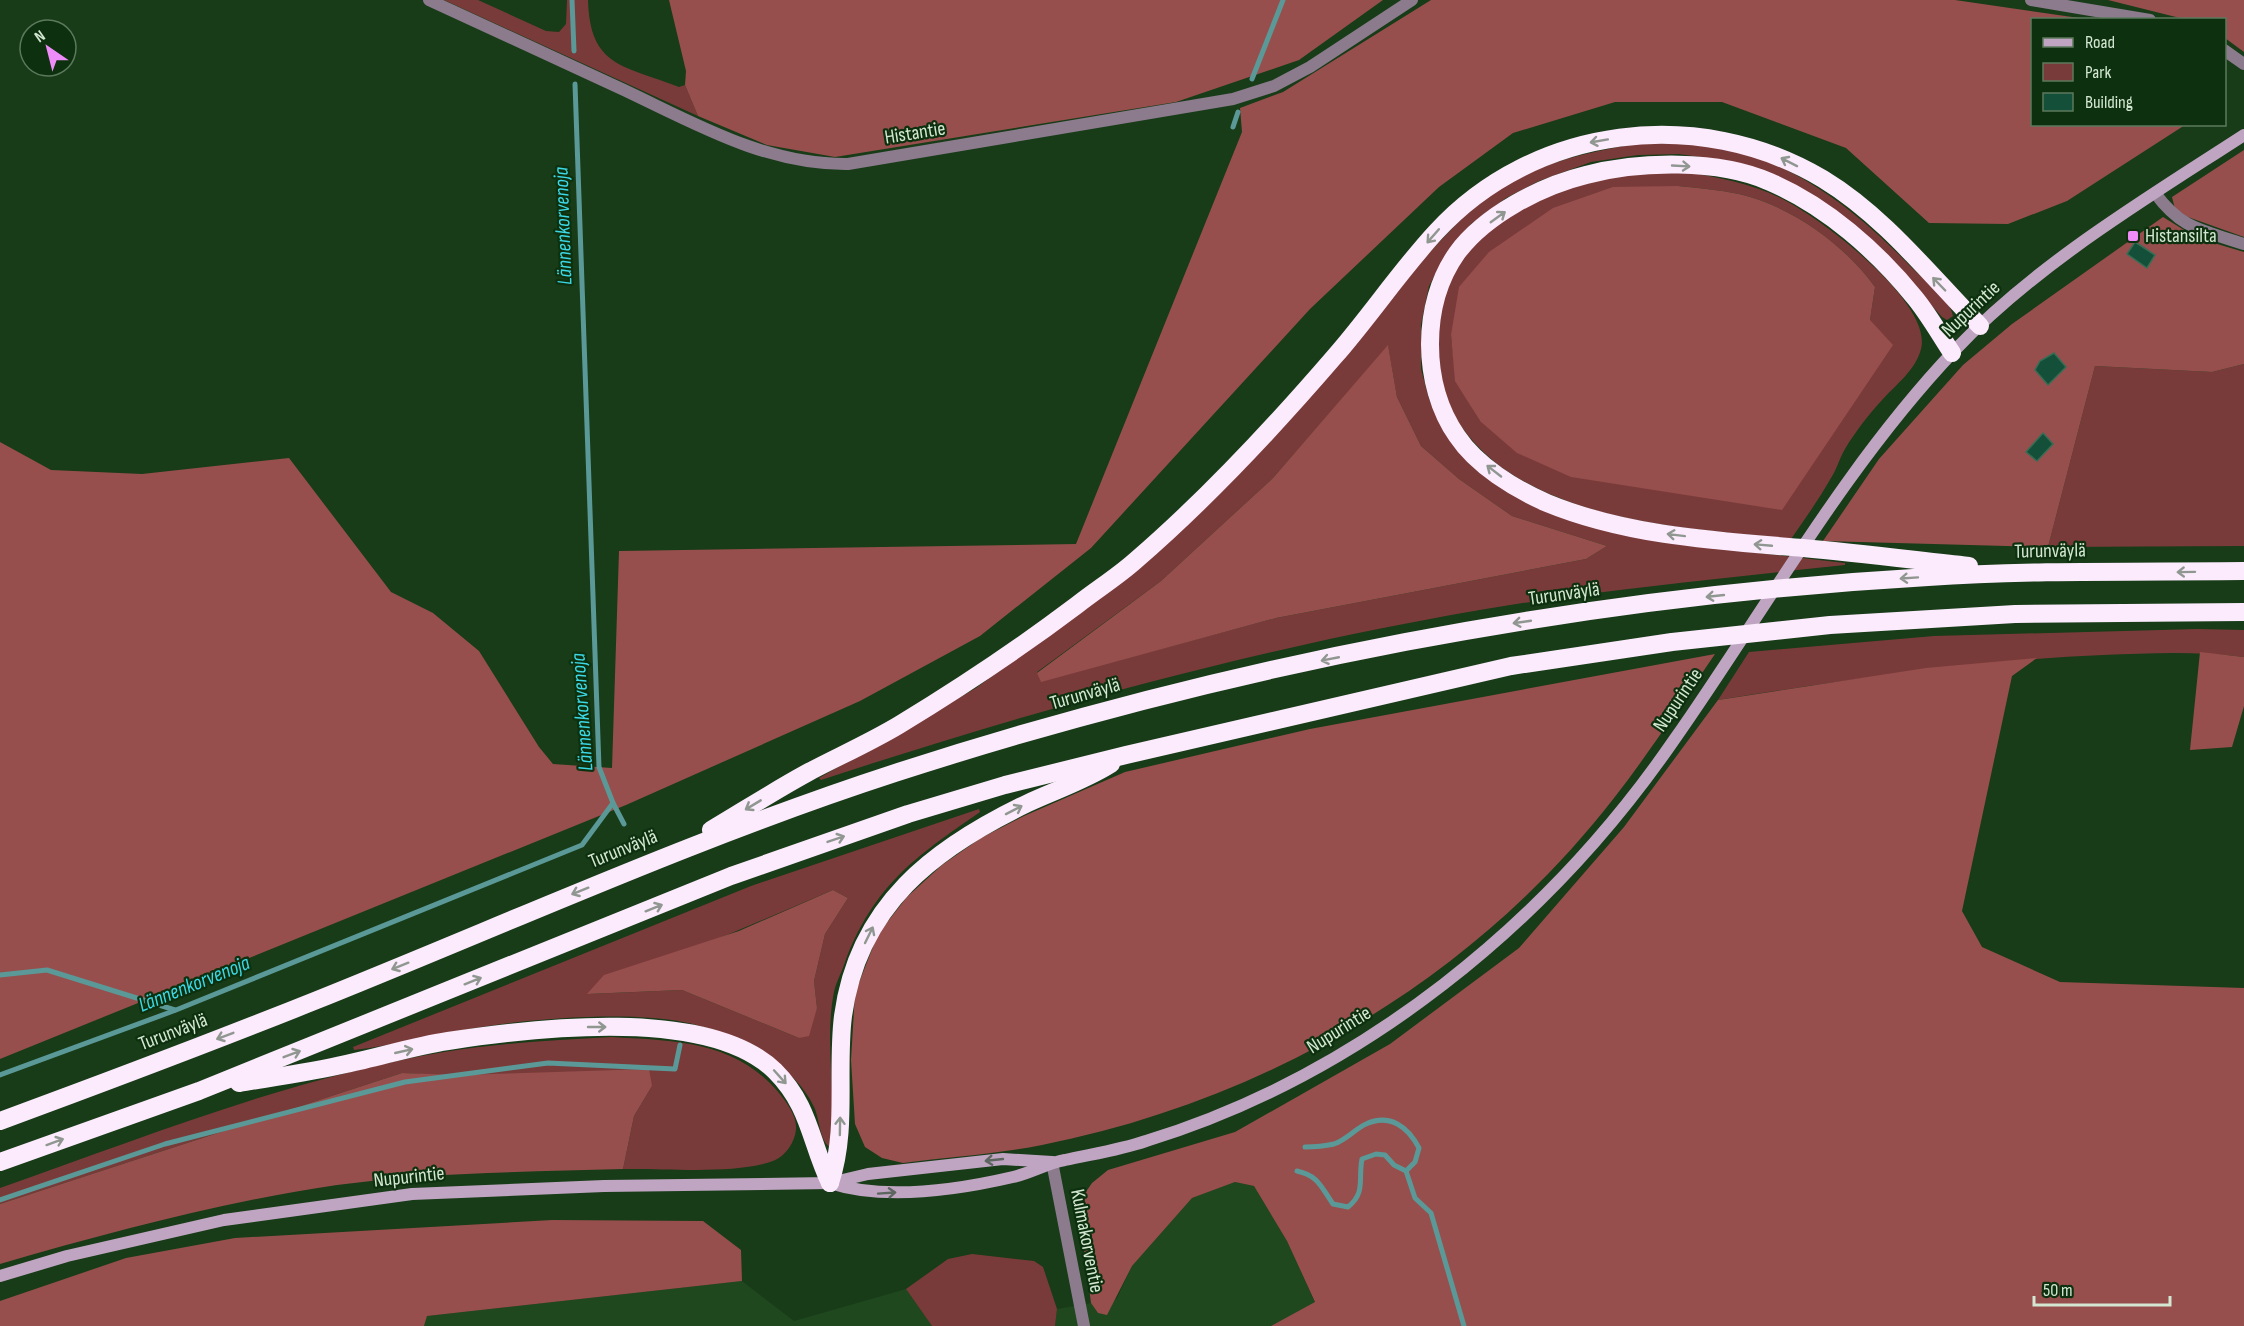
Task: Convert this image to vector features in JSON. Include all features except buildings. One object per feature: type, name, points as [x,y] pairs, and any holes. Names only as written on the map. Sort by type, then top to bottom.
[{"type":"highway","points":[[673,853],[803,775],[897,726],[1027,643],[1134,562],[1245,455],[1335,356],[1438,230],[1486,188],[1532,161],[1574,145],[1628,136],[1722,139],[1771,153],[1823,179],[1879,220],[1980,326]]},
{"type":"highway","points":[[1952,353],[1916,298],[1865,245],[1816,207],[1768,181],[1727,170],[1679,165],[1619,166],[1567,179],[1525,197],[1492,220],[1459,251],[1440,283],[1431,324],[1430,358],[1445,416],[1458,438],[1506,481],[1547,503],[1594,518],[1662,533],[2030,573]]},
{"type":"highway","name":"Turunväylä","points":[[0,1121],[318,999],[673,853],[905,770],[1118,707],[1302,664],[1503,625],[1667,601],[1896,579],[2030,573],[2244,571]]},
{"type":"highway","points":[[0,1162],[199,1091],[731,876],[908,814],[1005,785],[1126,755],[1510,666],[1672,642],[1830,625],[2015,614],[2244,612]]},
{"type":"highway","points":[[830,1183],[840,1145],[843,1016],[855,962],[874,923],[897,892],[935,859],[976,829],[1030,802],[1090,777],[1126,755]]},
{"type":"highway","points":[[199,1091],[347,1064],[458,1040],[596,1026],[680,1032],[745,1050],[773,1069],[794,1092],[808,1118],[830,1183]]},
{"type":"main road","name":"Nupurintie","points":[[830,1183],[862,1192],[907,1191],[1015,1177],[1052,1162],[1144,1142],[1228,1111],[1309,1072],[1405,1012],[1477,959],[1565,876],[1595,844],[1647,777],[1703,698],[1845,484],[1952,353],[2034,279],[2156,193],[2244,135]]},
{"type":"main road","name":"Nupurintie","points":[[0,1276],[67,1256],[224,1220],[412,1194],[604,1186],[830,1183],[868,1174],[1003,1159],[1052,1162]]},
{"type":"street","name":"Histantie","points":[[429,0],[704,128],[765,153],[793,160],[830,164],[859,162],[1233,99],[1274,86],[1310,67],[1412,0]]},
{"type":"street","points":[[2031,0],[2138,18]]},
{"type":"street","points":[[2226,51],[2244,64]]},
{"type":"street","points":[[2156,193],[2170,214],[2189,226],[2244,244]]},
{"type":"street","name":"Kulmakorventie","points":[[1052,1162],[1084,1326]]},
{"type":"shaded area","points":[[669,0],[1383,0],[1299,60],[1176,102],[835,157],[767,145],[698,116],[685,85],[686,71]]},
{"type":"shaded area","points":[[1431,0],[1955,0],[2079,18],[2031,18],[2031,126],[2183,126],[2067,201],[2008,224],[1929,223],[1846,148],[1722,102],[1615,102],[1513,133],[1439,187],[1310,309],[1091,548],[980,636],[860,701],[626,805],[0,1059],[0,442],[51,470],[142,474],[289,458],[391,592],[433,613],[479,651],[539,747],[553,764],[612,768],[619,551],[1076,544],[1242,132],[1240,108],[1283,92]]},
{"type":"shaded area","points":[[2108,0],[2244,0],[2244,52],[2226,39],[2226,18],[2180,18]]},
{"type":"shaded area","points":[[2244,150],[2244,237],[2188,217],[2175,209],[2172,197]]},
{"type":"shaded area","points":[[1678,186],[1739,194],[1797,217],[1848,256],[1875,287],[1870,320],[1893,345],[1782,510],[1571,477],[1517,453],[1480,421],[1455,381],[1451,335],[1459,287],[1489,252],[1553,208],[1613,187]]},
{"type":"shaded area","points":[[2163,217],[2197,238],[2244,252],[2244,364],[2212,372],[2095,366],[2048,547],[1823,541],[1879,459],[1963,365],[2012,324]]},
{"type":"shaded area","points":[[1388,345],[1397,397],[1421,446],[1459,479],[1512,516],[1607,546],[1586,559],[1276,618],[1041,682],[1037,673],[1161,581],[1273,478]]},
{"type":"shaded area","points":[[2200,652],[2244,657],[2244,706],[2232,747],[2190,750]]},
{"type":"shaded area","points":[[1715,654],[1627,781],[1558,863],[1497,923],[1430,976],[1360,1023],[1285,1063],[1206,1097],[1125,1125],[1025,1148],[903,1163],[882,1158],[865,1147],[855,1124],[851,1060],[855,993],[878,934],[907,897],[942,865],[981,838],[1024,816],[1125,772],[1310,729]]},
{"type":"shaded area","points":[[2037,658],[2012,676],[1962,911],[1982,947],[2060,982],[2244,988],[2244,1326],[1271,1326],[1315,1302],[1287,1241],[1254,1186],[1235,1182],[1192,1198],[1132,1266],[1107,1315],[1098,1313],[1091,1303],[1082,1234],[1081,1199],[1092,1183],[1108,1170],[1235,1132],[1390,1044],[1519,948],[1624,827],[1718,700],[1926,668]]},
{"type":"shaded area","points":[[833,890],[848,898],[825,934],[814,981],[817,1008],[809,1036],[799,1038],[682,990],[587,994],[604,975],[739,931]]},
{"type":"shaded area","points":[[649,1069],[652,1086],[634,1116],[623,1169],[444,1175],[337,1185],[251,1200],[167,1219],[0,1264],[0,1204],[402,1073],[459,1075]]},
{"type":"shaded area","points":[[1235,1182],[1254,1186],[1287,1241],[1315,1303],[1271,1326],[1055,1326],[1057,1309],[1091,1303],[1098,1313],[1117,1298],[1132,1266],[1192,1198]]},
{"type":"shaded area","points":[[552,1220],[703,1221],[741,1250],[742,1281],[427,1316],[424,1326],[0,1326],[0,1301],[126,1258],[235,1238]]},
{"type":"shaded area","points":[[742,1281],[794,1321],[906,1289],[932,1326],[424,1326],[427,1316]]},
{"type":"green space","points":[[444,0],[478,0],[546,31],[559,32],[566,24],[567,0],[588,0],[590,22],[595,39],[603,52],[627,68],[679,87],[685,85],[698,116]]},
{"type":"green space","points":[[1644,142],[1690,142],[1723,147],[1754,156],[1812,184],[1865,223],[1889,245],[1936,290],[1947,303],[1953,316],[1947,320],[1942,317],[1878,246],[1727,161],[1679,154],[1638,155],[1591,162],[1539,181],[1506,198],[1471,224],[1445,256],[1429,286],[1421,324],[1421,369],[1429,399],[1439,422],[1474,466],[1674,543],[1845,563],[1845,565],[1677,583],[1510,605],[1335,638],[1076,702],[821,780],[819,778],[976,688],[1111,589],[1463,217],[1483,201],[1504,186],[1537,169],[1590,153]],"holes":[[[1388,346],[1397,397],[1421,446],[1459,479],[1512,516],[1607,546],[1586,559],[1276,618],[1041,681],[1037,672],[1161,581],[1273,478]]]},
{"type":"green space","points":[[1686,172],[1750,186],[1774,195],[1803,211],[1872,265],[1910,309],[1920,330],[1921,349],[1915,363],[1858,430],[1812,509],[1791,539],[1644,522],[1573,503],[1539,489],[1507,471],[1475,443],[1459,423],[1442,381],[1438,358],[1438,334],[1441,310],[1448,287],[1458,266],[1471,248],[1491,229],[1540,197],[1579,181],[1609,175]],"holes":[[[1678,186],[1739,194],[1759,200],[1797,217],[1815,229],[1848,256],[1875,287],[1870,320],[1480,421],[1456,381],[1451,335]]]},
{"type":"green space","points":[[2244,364],[2244,546],[2048,547],[2095,366],[2212,372]]},
{"type":"green space","points":[[2197,629],[2244,630],[2244,657],[2156,653],[2006,661],[1862,678],[1718,700],[1749,652],[1934,636]]},
{"type":"green space","points":[[979,809],[980,812],[916,859],[899,875],[869,912],[856,935],[836,984],[831,1011],[833,1109],[831,1148],[824,1140],[810,1100],[782,1067],[750,1047],[693,1024],[643,1017],[615,1016],[526,1021],[354,1050],[353,1047],[751,886]],"holes":[[[833,890],[848,898],[825,934],[814,981],[817,1008],[799,1038],[682,990],[588,994]]]},
{"type":"green space","points":[[612,1037],[658,1040],[702,1047],[743,1062],[779,1093],[791,1110],[796,1129],[789,1148],[773,1161],[739,1168],[623,1169],[634,1116],[652,1086],[402,1073],[0,1204],[0,1188],[164,1129],[330,1077],[387,1063],[465,1049],[527,1042]]},
{"type":"green space","points":[[972,1254],[1034,1261],[1043,1267],[1057,1309],[1055,1326],[932,1326],[906,1289],[948,1259]]},
{"type":"waterway","name":"Lännenkorvenoja","points":[[572,0],[574,51]]},
{"type":"waterway","points":[[1252,79],[1283,0]]},
{"type":"waterway","name":"Lännenkorvenoja","points":[[0,1075],[176,1010],[582,845],[613,803],[599,767],[575,84]]},
{"type":"waterway","points":[[1233,127],[1238,112]]},
{"type":"waterway","points":[[613,803],[624,824]]},
{"type":"waterway","points":[[0,975],[47,970],[175,1010]]},
{"type":"waterway","points":[[0,1200],[165,1144],[405,1082],[548,1063],[675,1069],[680,1045]]},
{"type":"waterway","points":[[1305,1147],[1334,1144],[1366,1124],[1383,1120],[1404,1128],[1415,1140],[1419,1148],[1415,1162],[1406,1171],[1415,1198],[1431,1213],[1464,1326]]},
{"type":"waterway","points":[[1297,1171],[1315,1179],[1333,1204],[1348,1207],[1354,1202],[1359,1191],[1362,1159],[1376,1154],[1385,1155],[1394,1165],[1406,1171]]},
{"type":"place","name":"Histansilta","points":[[2133,236]]}]
